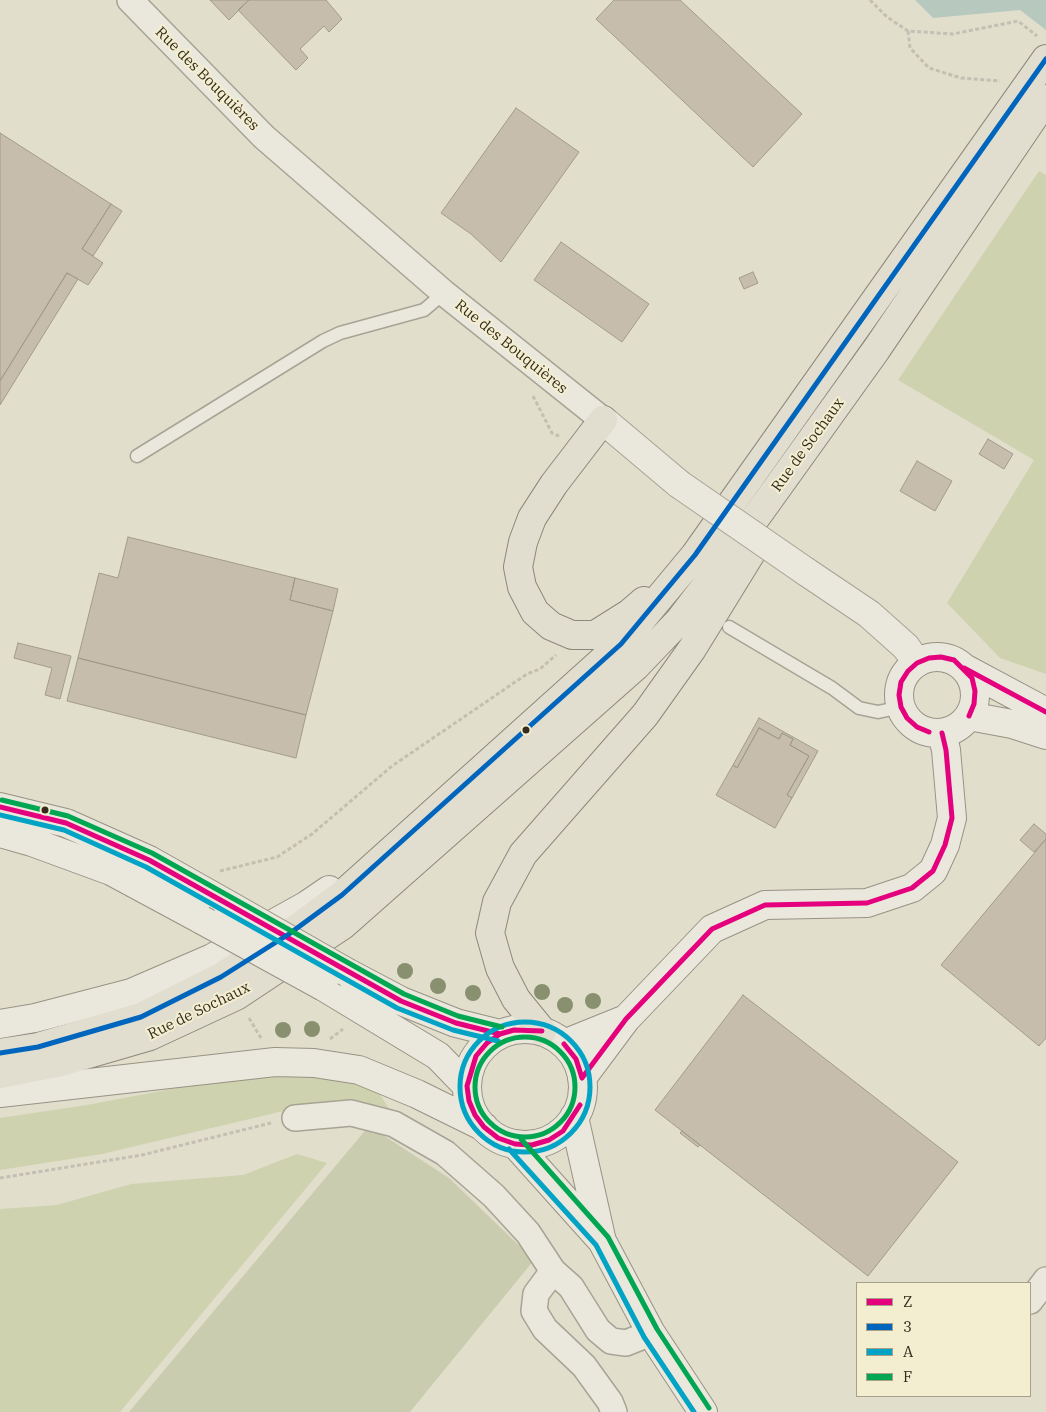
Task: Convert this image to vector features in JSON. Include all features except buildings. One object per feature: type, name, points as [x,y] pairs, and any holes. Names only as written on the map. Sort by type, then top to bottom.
[{"type":"main road","name":"Rue de Sochaux","points":[[0,1074],[57,1063],[150,1036],[236,996],[343,924],[636,666],[679,621],[876,350],[1041,68]]},
{"type":"main road","name":"Rue de Sochaux","points":[[0,1054],[38,1047],[141,1017],[221,977],[289,934],[342,895],[621,644],[695,555],[1041,68]]},
{"type":"main road","points":[[0,1093],[275,1062],[314,1063],[359,1070],[417,1094],[484,1127],[498,1138],[515,1144],[532,1145],[549,1140],[563,1131],[574,1118],[580,1105],[582,1078],[576,1059],[516,999],[500,968],[490,933],[497,902],[523,854],[644,715],[692,649],[876,350]]},
{"type":"main road","points":[[603,420],[554,484],[532,518],[523,542],[518,567],[522,587],[535,612],[551,626],[572,635],[595,634],[630,612],[695,555]]},
{"type":"main road","name":"Rue des Bouquières","points":[[603,420],[679,484],[804,571],[870,614],[906,648],[917,663]]},
{"type":"main road","points":[[964,668],[972,678],[975,691],[974,704],[969,716],[952,730],[942,733],[929,732],[917,727],[907,718],[901,707],[899,695],[901,682],[908,671],[917,663],[929,658],[941,657],[954,660],[964,668],[1046,712]]},
{"type":"main road","points":[[969,716],[1012,724],[1046,735]]},
{"type":"main road","points":[[582,1078],[626,1019],[712,928],[765,905],[867,903],[912,888],[933,871],[945,845],[952,818],[946,750],[942,733]]},
{"type":"main road","points":[[0,807],[66,823],[149,860],[348,973],[401,1001],[456,1023],[500,1034],[528,1029],[553,1038],[626,1019]]},
{"type":"main road","points":[[0,1024],[35,1018],[131,993],[212,958],[307,905],[420,826]]},
{"type":"main road","points":[[0,833],[32,842],[111,871],[202,920],[324,987],[438,1056],[467,1086]]},
{"type":"main road","points":[[0,840],[32,842]]},
{"type":"main road","points":[[0,1020],[35,1018]]},
{"type":"main road","points":[[484,1127],[474,1115],[469,1101],[467,1086],[470,1070],[476,1056],[487,1043],[500,1034]]},
{"type":"main road","points":[[574,1118],[602,1241]]},
{"type":"main road","points":[[515,1144],[602,1241],[651,1333],[703,1412]]},
{"type":"street","name":"Rue des Bouquières","points":[[130,0],[264,137],[444,293],[603,420]]},
{"type":"street","points":[[294,1118],[351,1113],[394,1124],[445,1153],[494,1196],[528,1233],[553,1271],[571,1287],[598,1330],[611,1341],[626,1343],[651,1333]]},
{"type":"street","points":[[553,1271],[536,1294],[534,1311],[545,1329],[584,1366],[610,1402],[614,1412]]},
{"type":"street","points":[[1031,1301],[1046,1280]]},
{"type":"lane","points":[[138,456],[323,341],[340,333],[424,310],[444,293]]},
{"type":"lane","points":[[729,627],[832,688],[858,708],[878,712],[901,707]]},
{"type":"path","points":[[870,0],[887,17],[908,31],[953,34],[1018,22],[1041,68],[1001,81],[961,78],[929,68],[910,48],[908,31]]},
{"type":"path","points":[[525,390],[533,396],[552,433],[581,449]]},
{"type":"path","points":[[217,871],[277,857],[312,834],[392,766],[527,674],[540,669],[566,645],[572,635]]},
{"type":"path","points":[[247,1014],[264,1043]]},
{"type":"path","points":[[326,1043],[347,1025]]},
{"type":"path","points":[[0,1178],[142,1155],[294,1118]]},
{"type":"green space","points":[[1039,171],[1046,175],[1046,674],[1000,658],[947,603],[1034,460],[898,380]]},
{"type":"green space","points":[[282,1068],[338,1077],[378,1091],[394,1117],[296,1108],[102,1154],[0,1170],[0,1118],[87,1105]]},
{"type":"green space","points":[[369,1126],[449,1178],[534,1260],[410,1412],[129,1412]]},
{"type":"green space","points":[[297,1154],[327,1163],[120,1412],[0,1412],[0,1209],[57,1205],[131,1184],[243,1175]]},
{"type":"shaded area","points":[[915,0],[1046,0],[1046,30],[1020,10],[933,18]]},
{"type":"transit line","name":"3","points":[[0,1053],[38,1047],[141,1017],[221,977],[289,934],[342,895],[621,644],[695,555],[1046,59]]},
{"type":"transit line","name":"Z","points":[[929,732],[917,727],[907,718],[901,707],[899,695],[901,682],[908,671],[917,663],[929,658],[941,657],[954,660],[972,678],[975,691],[974,704],[969,716]]},
{"type":"transit line","name":"Z","points":[[964,668],[1046,712]]},
{"type":"transit line","name":"Z","points":[[582,1078],[626,1019],[712,929],[765,905],[867,903],[912,888],[933,871],[945,845],[952,818],[946,750],[942,733]]},
{"type":"transit line","name":"F","points":[[2,800],[68,816],[152,853],[404,994],[458,1016],[502,1027]]},
{"type":"transit line","name":"Z","points":[[0,807],[66,823],[149,860],[401,1001],[456,1023],[500,1034]]},
{"type":"transit line","name":"A","points":[[0,815],[64,830],[146,867],[397,1008],[453,1030],[498,1041]]},
{"type":"transit line","name":"A","points":[[525,1022],[538,1023],[550,1027],[571,1041],[585,1062],[589,1074],[590,1087],[589,1100],[585,1112],[571,1133],[550,1147],[538,1151],[525,1152],[512,1151],[500,1147],[479,1133],[465,1112],[461,1100],[460,1087],[461,1074],[465,1062],[479,1041],[500,1027],[512,1023],[525,1022]]},
{"type":"transit line","name":"Z","points":[[542,1031],[514,1030],[500,1034],[487,1043],[476,1056],[467,1086],[469,1101],[475,1115],[484,1127],[498,1138],[515,1144],[532,1145],[549,1140],[563,1131],[580,1105]]},
{"type":"transit line","name":"F","points":[[525,1037],[535,1038],[553,1045],[567,1059],[574,1077],[575,1087],[574,1097],[567,1115],[553,1129],[535,1136],[525,1137],[515,1136],[497,1129],[483,1115],[476,1097],[475,1087],[476,1077],[483,1059],[497,1045],[515,1038],[525,1037]]},
{"type":"transit line","name":"Z","points":[[564,1044],[576,1059],[582,1078]]},
{"type":"transit line","name":"F","points":[[521,1139],[608,1237],[657,1329],[709,1408]]},
{"type":"transit line","name":"A","points":[[509,1149],[596,1245],[644,1337],[694,1412]]}]
